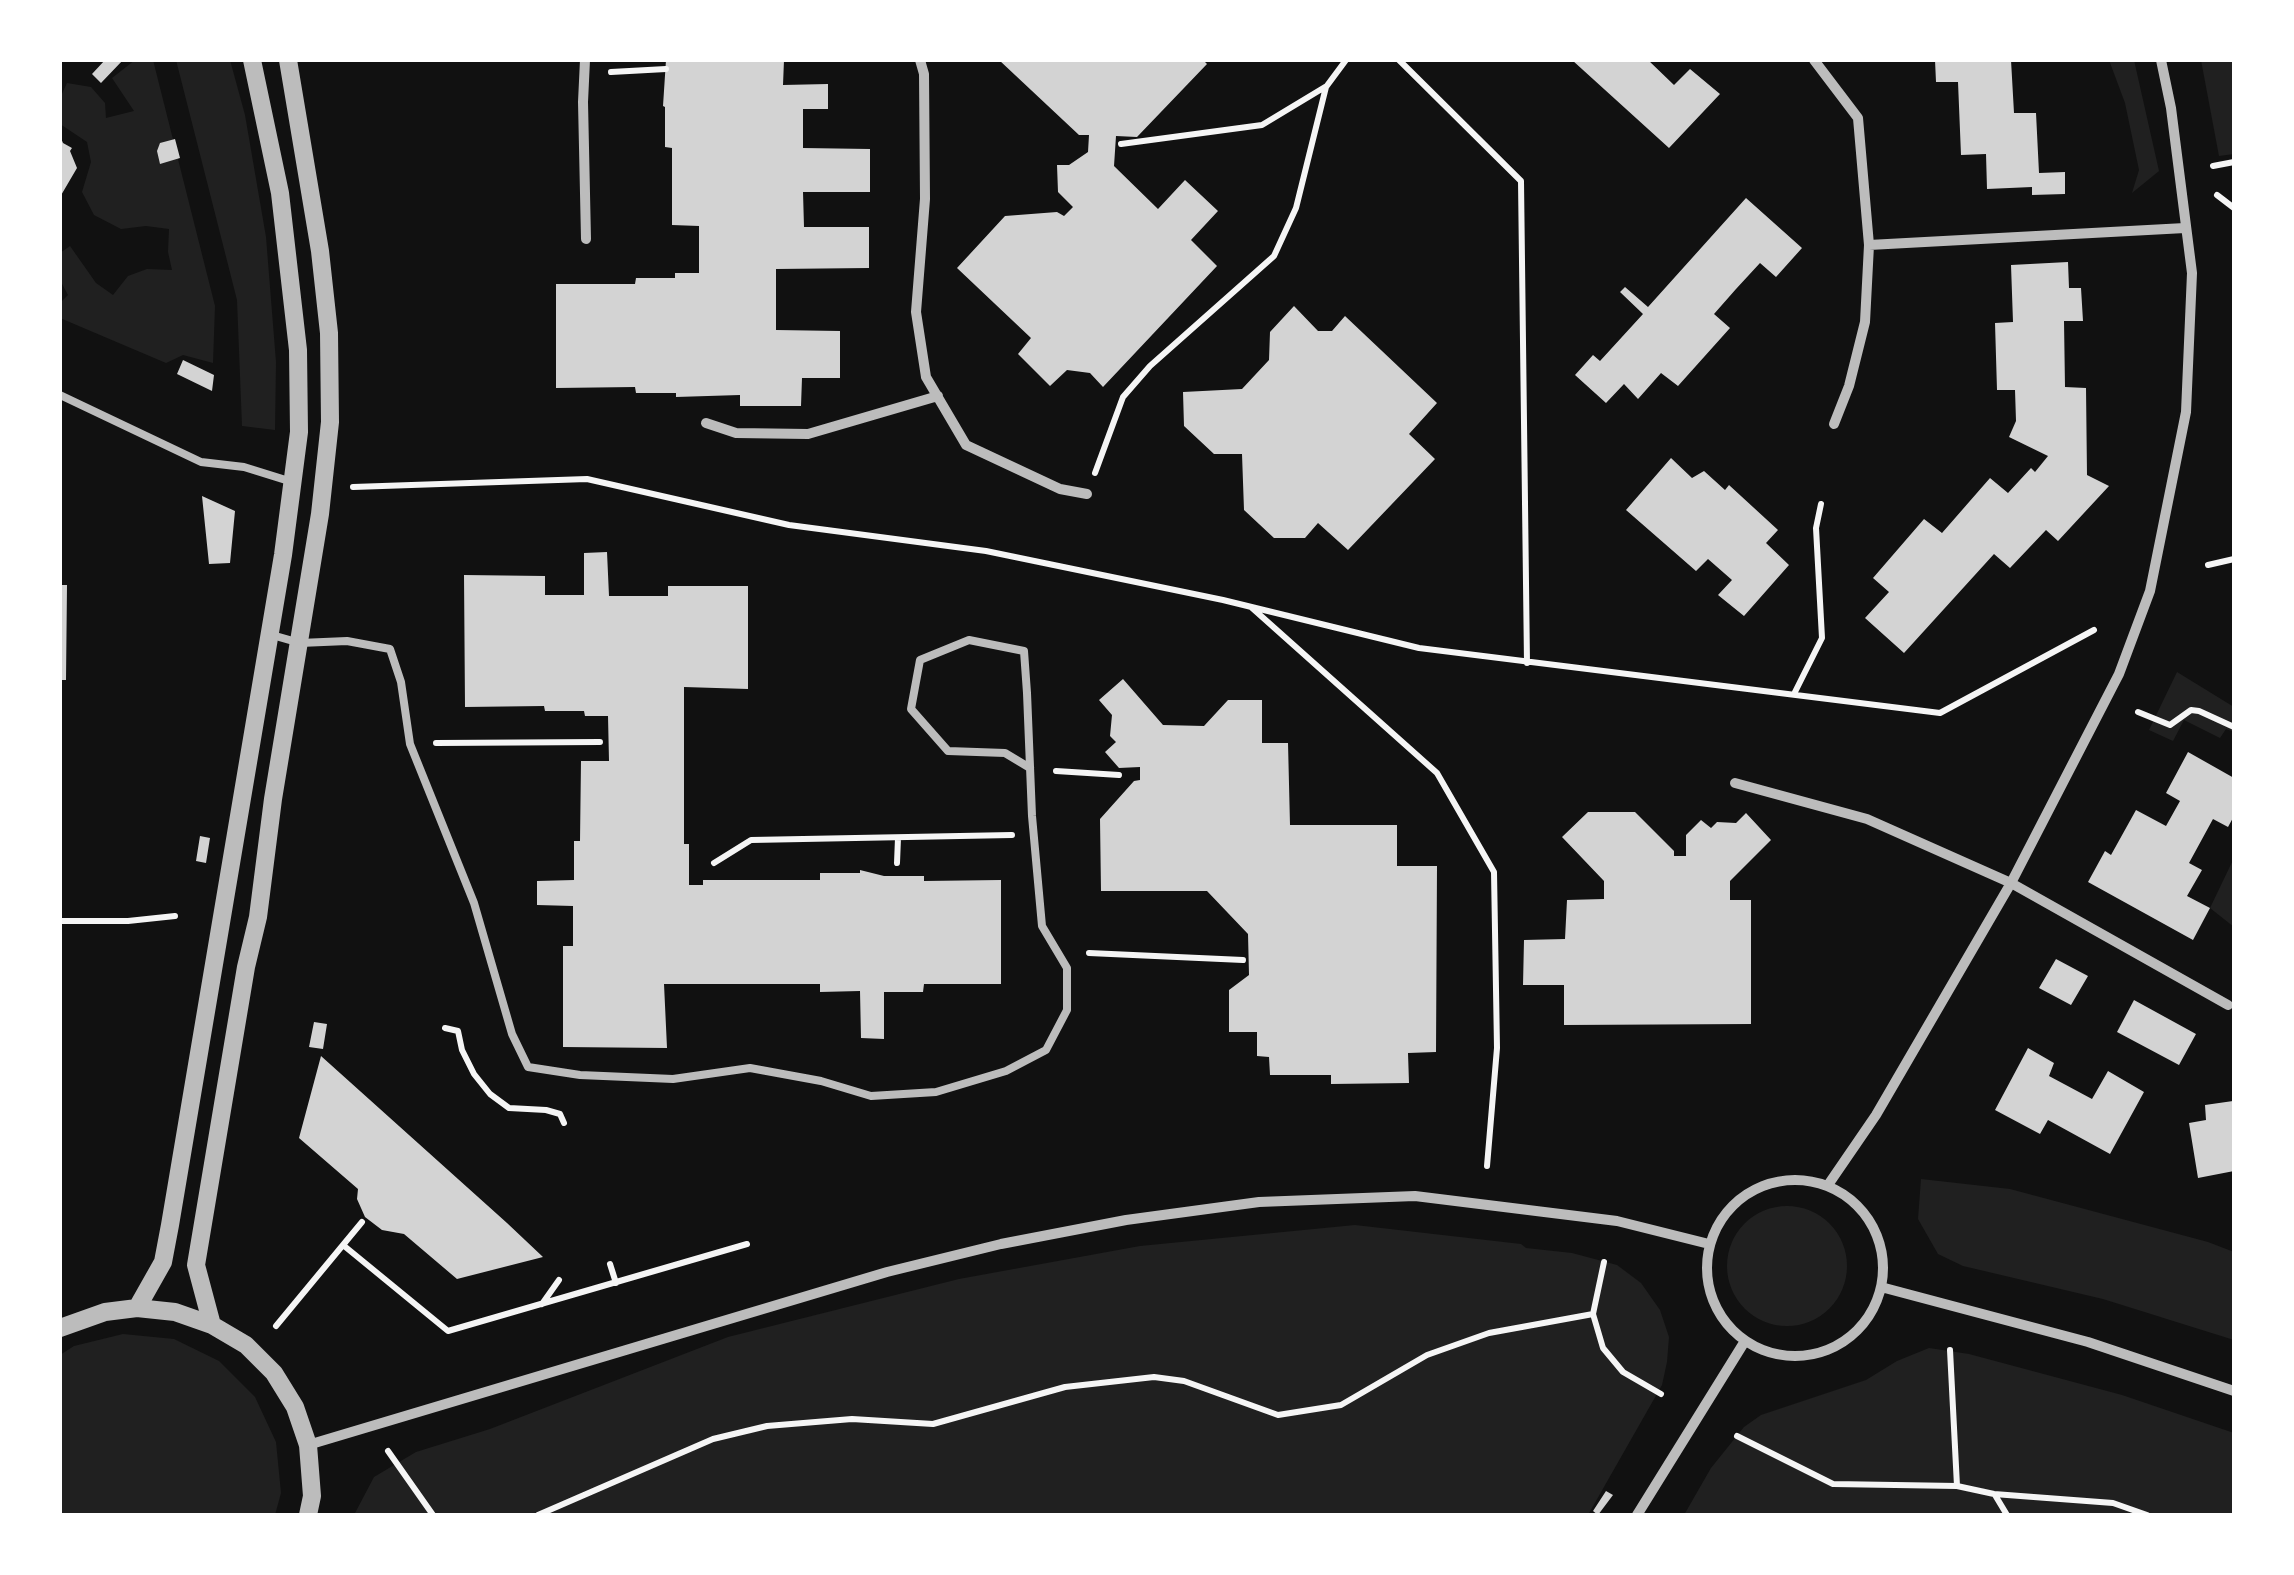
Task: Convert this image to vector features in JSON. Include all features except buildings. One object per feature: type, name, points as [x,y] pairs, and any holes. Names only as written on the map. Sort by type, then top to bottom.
[{"type":"street","points":[[137,1308],[163,1262],[270,634],[299,432],[298,350],[280,192],[252,60]]},
{"type":"street","points":[[212,1324],[196,1265],[246,966],[258,916],[330,422],[329,333],[288,60]]},
{"type":"street","points":[[920,60],[924,74],[925,199],[916,312],[926,377],[966,445],[1060,490],[1087,494]]},
{"type":"street","points":[[1814,60],[1858,118],[1869,245],[1864,322],[1849,386],[1834,424]]},
{"type":"street","points":[[1828,1185],[1876,1116],[2011,883],[2118,674],[2150,591],[2186,412],[2192,273],[2171,108],[2160,60]]},
{"type":"street","points":[[585,66],[586,240]]},
{"type":"street","points":[[1869,245],[2186,228]]},
{"type":"street","points":[[706,423],[736,433],[808,434],[938,396]]},
{"type":"street","points":[[1735,783],[1867,819],[2011,883],[2228,1005]]},
{"type":"street","points":[[1798,1178],[1828,1185],[1849,1197],[1870,1220],[1883,1256],[1882,1287],[1874,1310],[1854,1334],[1830,1350],[1799,1356],[1774,1354],[1745,1342],[1730,1329],[1713,1302],[1706,1275],[1709,1244],[1731,1205],[1747,1192],[1776,1180],[1798,1178]]},
{"type":"street","points":[[308,1445],[887,1272],[1001,1244],[1145,1218],[1260,1202],[1415,1196],[1617,1222],[1709,1244]]},
{"type":"street","points":[[1882,1287],[2088,1342],[2234,1392]]},
{"type":"street","points":[[60,1328],[104,1312],[137,1308],[175,1312],[212,1324],[246,1345],[274,1373],[295,1407],[308,1445],[312,1496],[308,1515]]},
{"type":"street","points":[[1636,1515],[1745,1342]]},
{"type":"lane","points":[[60,395],[201,462],[244,467],[294,482]]},
{"type":"lane","points":[[270,634],[300,644],[346,641],[390,648],[402,682],[410,744],[474,902],[512,1034],[528,1067],[580,1075],[673,1079],[750,1068],[820,1081],[870,1096],[936,1092],[1006,1072],[1046,1050],[1067,1010],[1067,968],[1042,926],[1024,651],[969,640],[920,660],[912,709],[948,751],[1005,753],[1030,768]]},
{"type":"path","points":[[1087,494],[1123,397],[1150,366],[1274,256],[1296,208],[1326,87],[1346,60]]},
{"type":"path","points":[[1399,60],[1521,181],[1527,663]]},
{"type":"path","points":[[585,66],[666,70]]},
{"type":"path","points":[[1121,144],[1262,124],[1326,87]]},
{"type":"path","points":[[2213,166],[2234,162]]},
{"type":"path","points":[[2217,194],[2234,208]]},
{"type":"path","points":[[352,487],[587,479],[790,525],[986,552],[1250,606],[1419,648],[1940,713],[2094,630]]},
{"type":"path","points":[[1794,694],[1822,638],[1816,528],[1822,504]]},
{"type":"path","points":[[2208,565],[2234,559]]},
{"type":"path","points":[[1250,606],[1438,773],[1494,872],[1497,1048],[1487,1166]]},
{"type":"path","points":[[2138,712],[2170,726],[2191,710],[2234,727]]},
{"type":"path","points":[[410,744],[600,742]]},
{"type":"path","points":[[1030,768],[1119,775]]},
{"type":"path","points":[[714,863],[751,840],[1033,834]]},
{"type":"path","points":[[898,838],[898,863]]},
{"type":"path","points":[[60,921],[174,916]]},
{"type":"path","points":[[1058,951],[1242,960]]},
{"type":"path","points":[[445,1028],[458,1031],[474,1074],[490,1094],[509,1108],[560,1114],[564,1122]]},
{"type":"path","points":[[276,1326],[362,1222]]},
{"type":"path","points":[[343,1245],[448,1331],[747,1244]]},
{"type":"path","points":[[1604,1262],[1593,1314],[1603,1348],[1623,1372],[1661,1394]]},
{"type":"path","points":[[610,1264],[616,1283]]},
{"type":"path","points":[[541,1305],[559,1280]]},
{"type":"path","points":[[538,1515],[714,1440],[767,1426],[852,1419],[933,1424],[1064,1387],[1154,1377],[1184,1380],[1278,1415],[1341,1404],[1426,1355],[1489,1334],[1593,1314]]},
{"type":"path","points":[[1950,1350],[1958,1486]]},
{"type":"path","points":[[1737,1436],[1833,1484],[1958,1486],[1994,1494],[2114,1503],[2147,1515]]},
{"type":"path","points":[[388,1451],[433,1515]]},
{"type":"path","points":[[1994,1494],[2008,1515]]},
{"type":"shaded area","points":[[135,60],[153,60],[215,306],[213,363],[183,355],[166,363],[60,318],[60,303],[68,295],[60,280],[60,253],[70,246],[96,283],[113,295],[128,276],[147,269],[172,270],[169,229],[121,229],[94,215],[82,192],[91,162],[87,142],[60,124],[60,98],[67,83],[91,87],[105,103],[106,118],[134,111],[112,78]]},
{"type":"shaded area","points":[[176,60],[230,60],[245,115],[266,237],[276,362],[275,430],[242,426],[237,300]]},
{"type":"shaded area","points":[[2109,60],[2134,60],[2159,171],[2132,193],[2139,170],[2125,103]]},
{"type":"shaded area","points":[[2201,60],[2234,60],[2234,154],[2219,156]]},
{"type":"shaded area","points":[[2177,672],[2234,707],[2234,732],[2226,729],[2220,738],[2184,720],[2173,741],[2149,730]]},
{"type":"shaded area","points":[[2234,858],[2234,927],[2210,908]]},
{"type":"shaded area","points":[[1921,1179],[2010,1189],[2234,1252],[2234,1340],[2103,1299],[1963,1266],[1938,1254],[1918,1219]]},
{"type":"shaded area","points":[[1787,1206],[1810,1211],[1829,1224],[1842,1243],[1847,1266],[1842,1289],[1829,1308],[1810,1321],[1787,1326],[1764,1321],[1745,1308],[1732,1289],[1727,1266],[1732,1243],[1745,1224],[1764,1211]]},
{"type":"shaded area","points":[[1355,1225],[1572,1253],[1617,1265],[1641,1283],[1660,1310],[1669,1337],[1662,1385],[1588,1515],[354,1515],[374,1477],[416,1452],[490,1429],[728,1337],[959,1279],[1140,1246]]},
{"type":"shaded area","points":[[123,1334],[174,1339],[219,1361],[255,1397],[276,1442],[281,1493],[275,1515],[60,1515],[60,1355],[74,1346]]},
{"type":"shaded area","points":[[1929,1348],[1969,1354],[2122,1395],[2234,1433],[2234,1515],[1684,1515],[1711,1468],[1744,1427],[1761,1415],[1866,1380]]}]
